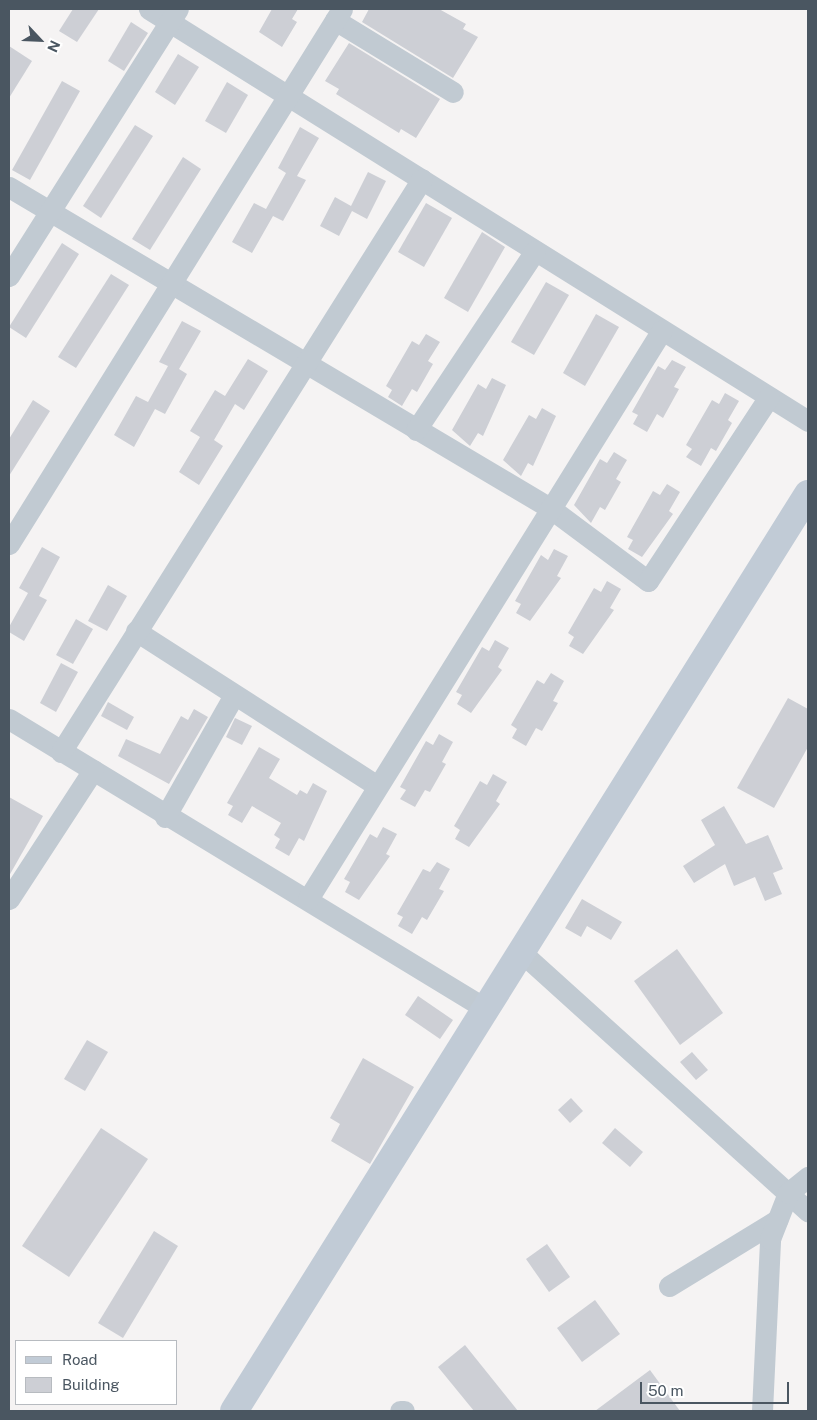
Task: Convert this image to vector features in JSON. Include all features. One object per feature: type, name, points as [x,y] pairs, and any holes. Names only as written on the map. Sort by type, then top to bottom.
[{"type":"street","points":[[149,9],[174,15],[288,97],[808,421]]},
{"type":"street","points":[[10,540],[338,14],[453,92]]},
{"type":"street","points":[[9,276],[174,15]]},
{"type":"street","points":[[61,752],[422,179]]},
{"type":"street","points":[[9,187],[550,508],[648,580],[769,397]]},
{"type":"street","points":[[416,430],[535,250]]},
{"type":"street","points":[[308,899],[376,785],[662,330]]},
{"type":"street","points":[[234,1411],[483,1007],[520,952],[808,494]]},
{"type":"street","points":[[136,631],[234,697],[376,785]]},
{"type":"street","points":[[165,816],[234,697]]},
{"type":"street","points":[[9,719],[165,816],[308,899],[483,1007]]},
{"type":"street","points":[[9,899],[93,770]]},
{"type":"street","points":[[520,952],[808,1211]]},
{"type":"street","points":[[762,1411],[770,1239],[788,1193],[808,1177]]},
{"type":"street","points":[[669,1286],[777,1220]]},
{"type":"building","points":[[73,9],[99,9],[77,42],[59,31]]},
{"type":"building","points":[[272,9],[298,9],[292,19],[297,22],[282,47],[259,32]]},
{"type":"building","points":[[369,9],[439,9],[466,24],[463,29],[478,37],[453,78],[362,22]]},
{"type":"building","points":[[131,22],[148,33],[124,71],[108,61]]},
{"type":"building","points":[[349,43],[440,99],[416,138],[401,129],[399,133],[336,94],[339,89],[325,81]]},
{"type":"building","points":[[9,46],[32,61],[9,98]]},
{"type":"building","points":[[178,54],[199,67],[175,105],[155,92]]},
{"type":"building","points":[[62,81],[80,91],[30,180],[12,170]]},
{"type":"building","points":[[227,82],[248,95],[226,133],[205,121]]},
{"type":"building","points":[[135,125],[153,136],[101,218],[83,206]]},
{"type":"building","points":[[300,127],[319,138],[297,176],[306,180],[283,221],[273,216],[252,253],[232,242],[254,203],[266,209],[286,173],[278,168]]},
{"type":"building","points":[[183,157],[201,169],[150,250],[132,239]]},
{"type":"building","points":[[368,172],[386,181],[367,219],[352,211],[339,236],[320,226],[335,197],[351,206]]},
{"type":"building","points":[[426,203],[452,218],[424,267],[398,252]]},
{"type":"building","points":[[482,232],[505,247],[468,312],[444,298]]},
{"type":"building","points":[[62,243],[79,254],[26,338],[9,327]]},
{"type":"building","points":[[111,274],[129,285],[76,368],[58,357]]},
{"type":"building","points":[[546,282],[569,295],[534,355],[511,342]]},
{"type":"building","points":[[596,314],[619,327],[585,386],[563,373]]},
{"type":"building","points":[[182,321],[201,331],[179,369],[187,374],[165,414],[155,409],[134,447],[114,435],[136,396],[148,402],[168,366],[159,362]]},
{"type":"building","points":[[426,334],[440,342],[428,361],[433,364],[417,392],[412,389],[402,406],[388,397],[392,390],[386,386],[412,341],[419,345]]},
{"type":"building","points":[[248,359],[268,371],[244,410],[235,404],[214,440],[223,446],[199,485],[179,472],[200,437],[190,431],[215,390],[225,396]]},
{"type":"building","points":[[672,360],[686,367],[674,387],[679,389],[663,418],[657,414],[647,432],[633,424],[638,415],[632,412],[658,366],[665,370]]},
{"type":"building","points":[[492,378],[506,385],[483,436],[478,433],[470,446],[452,430],[478,384],[486,389]]},
{"type":"building","points":[[725,393],[739,401],[728,420],[732,423],[716,451],[711,448],[701,466],[686,457],[692,449],[686,445],[712,400],[719,404]]},
{"type":"building","points":[[33,400],[50,411],[9,476],[9,439]]},
{"type":"building","points":[[542,408],[556,416],[533,466],[528,463],[521,476],[503,460],[529,415],[536,419]]},
{"type":"building","points":[[614,452],[627,460],[616,479],[621,482],[605,510],[600,507],[591,523],[574,505],[600,459],[607,463]]},
{"type":"building","points":[[667,484],[680,492],[669,511],[673,514],[642,557],[628,549],[633,540],[627,537],[653,491],[660,495]]},
{"type":"building","points":[[42,547],[60,557],[39,596],[47,600],[24,641],[9,632],[9,627],[28,593],[19,588]]},
{"type":"building","points":[[554,549],[568,556],[557,576],[561,578],[530,621],[516,613],[521,604],[515,601],[541,555],[548,560]]},
{"type":"building","points":[[607,581],[621,589],[610,608],[614,610],[583,654],[569,646],[574,637],[568,633],[594,588],[601,592]]},
{"type":"building","points":[[108,585],[127,596],[107,631],[88,621]]},
{"type":"building","points":[[76,619],[93,629],[73,664],[56,655]]},
{"type":"building","points":[[495,640],[509,648],[498,667],[502,670],[471,713],[457,704],[462,695],[456,692],[482,647],[489,651]]},
{"type":"building","points":[[61,663],[78,672],[56,712],[40,703]]},
{"type":"building","points":[[551,673],[564,681],[553,701],[558,703],[542,731],[536,728],[526,746],[512,738],[517,729],[511,725],[537,680],[544,684]]},
{"type":"building","points":[[788,698],[808,709],[808,747],[774,808],[737,788]]},
{"type":"building","points":[[108,702],[134,717],[127,730],[101,716]]},
{"type":"building","points":[[194,709],[208,717],[169,784],[118,756],[126,739],[160,754],[181,716],[188,720]]},
{"type":"building","points":[[235,718],[252,726],[242,745],[226,737]]},
{"type":"building","points":[[439,734],[453,742],[442,762],[446,764],[430,792],[425,790],[415,807],[400,799],[406,790],[400,787],[426,741],[433,745]]},
{"type":"building","points":[[259,747],[280,759],[269,778],[297,795],[300,790],[307,794],[313,783],[327,791],[304,841],[299,838],[289,856],[275,848],[280,839],[274,835],[281,823],[252,806],[242,823],[228,815],[233,806],[227,803]]},
{"type":"building","points":[[493,774],[507,782],[496,801],[500,804],[469,847],[455,839],[460,830],[454,826],[480,781],[487,785]]},
{"type":"building","points":[[9,797],[43,816],[9,876]]},
{"type":"building","points":[[724,806],[746,844],[768,835],[783,869],[773,873],[782,894],[765,901],[755,877],[734,886],[725,864],[694,883],[683,866],[715,845],[701,820]]},
{"type":"building","points":[[383,827],[397,834],[386,854],[390,856],[359,900],[345,892],[350,882],[344,879],[370,834],[377,838]]},
{"type":"building","points":[[437,862],[450,869],[439,889],[444,891],[427,920],[422,917],[412,934],[398,926],[403,917],[397,914],[423,869],[430,872]]},
{"type":"building","points":[[582,899],[622,922],[611,940],[587,926],[581,937],[565,928]]},
{"type":"building","points":[[677,949],[723,1013],[680,1045],[634,981]]},
{"type":"building","points":[[418,996],[453,1020],[440,1039],[405,1015]]},
{"type":"building","points":[[87,1040],[108,1052],[85,1091],[64,1079]]},
{"type":"building","points":[[692,1052],[708,1070],[696,1080],[680,1062]]},
{"type":"building","points":[[363,1058],[414,1087],[370,1164],[331,1141],[340,1124],[330,1118]]},
{"type":"building","points":[[571,1098],[583,1111],[570,1123],[558,1110]]},
{"type":"building","points":[[101,1128],[148,1159],[69,1277],[22,1246]]},
{"type":"building","points":[[615,1128],[643,1152],[630,1167],[602,1143]]},
{"type":"building","points":[[154,1231],[178,1246],[123,1338],[98,1323]]},
{"type":"building","points":[[547,1244],[570,1277],[549,1292],[526,1259]]},
{"type":"building","points":[[595,1300],[620,1334],[582,1362],[557,1328]]},
{"type":"building","points":[[465,1345],[518,1411],[474,1411],[438,1367]]},
{"type":"building","points":[[650,1370],[680,1411],[595,1411]]}]
